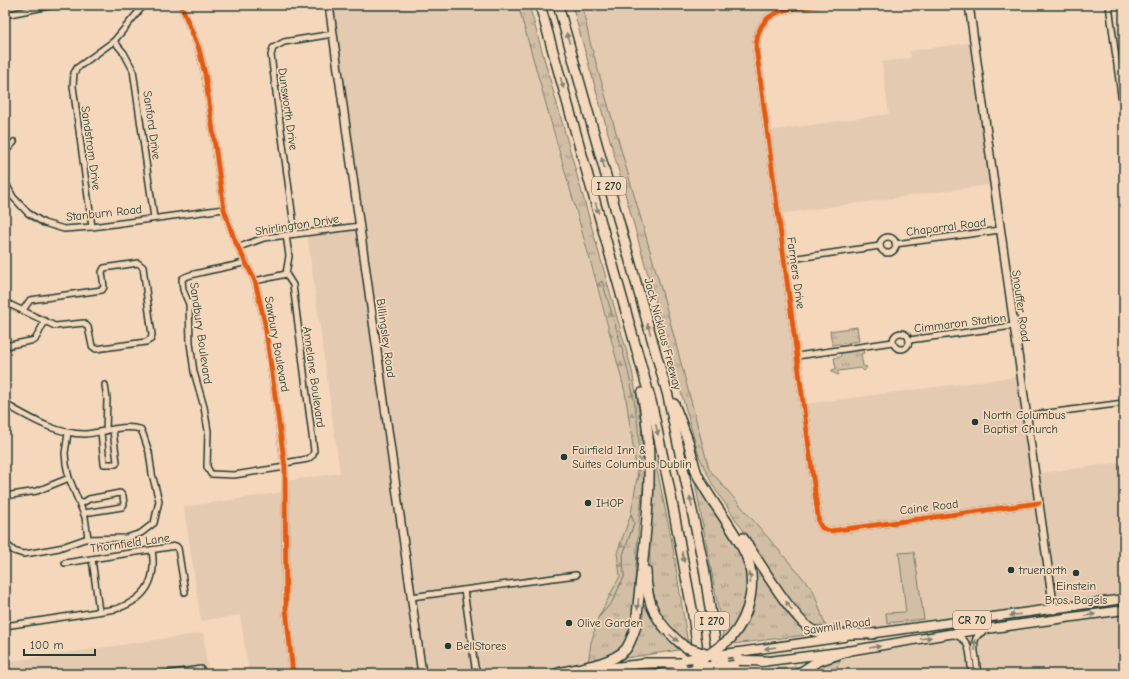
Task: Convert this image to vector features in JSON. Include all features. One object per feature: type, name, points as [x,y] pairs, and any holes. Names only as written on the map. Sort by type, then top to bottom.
[{"type":"highway","name":"I 270","points":[[540,5],[651,402],[670,486],[692,609],[700,674]]},
{"type":"highway","name":"Jack Nicklaus Freeway","points":[[558,5],[660,367],[704,568],[720,674]]},
{"type":"highway","points":[[556,674],[617,656],[625,650],[632,639],[636,626],[650,480],[645,405],[626,311]]},
{"type":"highway","points":[[645,663],[686,665],[697,663],[730,639],[740,628],[747,613],[751,580],[744,550],[698,476],[688,441],[660,367]]},
{"type":"highway","points":[[712,497],[726,513],[800,621],[808,627],[821,633],[873,634]]},
{"type":"highway","points":[[646,524],[647,594],[659,622],[669,634],[685,647],[723,660]]},
{"type":"highway","points":[[798,674],[818,661],[848,651]]},
{"type":"highway","points":[[700,674],[723,660],[735,657],[766,661]]},
{"type":"highway","points":[[697,663],[730,674]]},
{"type":"highway","points":[[677,671],[686,665]]},
{"type":"main road","name":"Sawmill Road","points":[[686,665],[708,656],[735,657],[873,634],[1054,610],[1124,599]]},
{"type":"main road","points":[[1011,626],[1047,616],[1054,610]]},
{"type":"main road","name":"CR 70","points":[[766,661],[848,651],[949,634],[1124,610]]},
{"type":"main road","name":"Sawmill Road","points":[[686,665],[710,667],[735,657]]},
{"type":"main road","points":[[556,674],[645,663]]},
{"type":"main road","points":[[657,674],[677,671]]},
{"type":"street","points":[[5,14],[54,5]]},
{"type":"street","points":[[114,41],[144,5]]},
{"type":"street","name":"Sawbury Boulevard","points":[[181,5],[199,49],[205,74],[224,209],[230,228],[255,282],[266,324],[285,465],[286,609],[293,674]]},
{"type":"street","name":"Billingsley Road","points":[[329,5],[422,674]]},
{"type":"street","name":"Farmers Drive","points":[[821,5],[784,10],[773,14],[758,30],[756,47],[818,515],[822,528]]},
{"type":"street","name":"Snouffer Road","points":[[969,5],[1025,416],[1054,610]]},
{"type":"street","points":[[1108,5],[1124,118]]},
{"type":"street","name":"Dunsworth Drive","points":[[295,234],[271,55],[273,48],[284,42],[333,34]]},
{"type":"street","name":"Sandstrom Drive","points":[[92,227],[73,86],[74,73],[81,64],[114,41]]},
{"type":"street","name":"Sanford Drive","points":[[114,41],[129,61],[134,75],[154,218]]},
{"type":"street","points":[[5,152],[14,142]]},
{"type":"street","name":"Stanburn Road","points":[[5,182],[7,191],[28,213],[44,223],[64,228],[92,227],[224,209]]},
{"type":"street","name":"Shirlington Drive","points":[[239,247],[264,238],[360,226]]},
{"type":"street","name":"Chaparral Road","points":[[896,244],[1000,230]]},
{"type":"street","points":[[255,282],[286,274],[289,256],[286,235]]},
{"type":"street","name":"Chaparral Road","points":[[887,237],[891,238],[896,244],[894,250],[888,253],[883,251],[880,246],[882,239],[887,237]]},
{"type":"street","name":"Chaparral Road","points":[[784,260],[880,246]]},
{"type":"street","name":"Sandbury Boulevard","points":[[246,262],[221,270],[187,275],[182,279],[183,290],[189,304],[190,343],[194,372],[204,407],[208,431],[207,467],[211,474],[224,476],[285,465]]},
{"type":"street","points":[[5,304],[23,310],[56,326],[84,323],[88,327],[92,346],[96,349],[146,342],[151,339],[143,267],[141,263],[106,267],[103,270],[104,287],[102,290],[30,300],[23,310]]},
{"type":"street","name":"Annelane Boulevard","points":[[285,465],[308,459],[313,455],[314,451],[293,285],[286,274]]},
{"type":"street","points":[[5,346],[35,340],[45,321]]},
{"type":"street","name":"Cimmaron Station","points":[[909,340],[1013,326]]},
{"type":"street","name":"Cimmaron Station","points":[[900,334],[905,334],[909,340],[908,346],[902,349],[896,348],[894,342],[894,338],[900,334]]},
{"type":"street","name":"Cimmaron Station","points":[[797,356],[894,342]]},
{"type":"street","points":[[105,385],[107,400],[104,432],[104,464],[116,464],[117,462],[113,431]]},
{"type":"street","points":[[1025,416],[1124,403]]},
{"type":"street","points":[[5,404],[49,428],[68,433],[104,432],[127,427],[140,429],[149,452],[152,474],[159,501],[154,523],[141,533],[126,538],[88,538],[59,548],[22,554],[14,551],[5,543]]},
{"type":"street","points":[[68,433],[65,453],[69,478],[84,513],[88,538]]},
{"type":"street","points":[[5,496],[37,491],[69,478]]},
{"type":"street","points":[[80,504],[89,499],[120,493],[123,496],[124,504],[122,507],[84,513]]},
{"type":"street","name":"Caine Road","points":[[822,528],[830,530],[1039,503]]},
{"type":"street","name":"Thornfield Lane","points":[[65,563],[176,546],[178,548],[185,592]]},
{"type":"street","points":[[5,626],[99,611],[131,604],[145,592],[152,576],[154,559],[152,550]]},
{"type":"street","points":[[92,559],[99,611]]},
{"type":"street","points":[[411,597],[576,575]]},
{"type":"street","points":[[464,590],[475,667],[474,674]]},
{"type":"street","points":[[977,674],[975,638],[979,634],[994,628]]},
{"type":"street","points":[[949,634],[960,636],[966,642],[972,674]]},
{"type":"street","points":[[475,667],[480,674]]},
{"type":"street","points":[[166,674],[201,669]]},
{"type":"shaded area","points":[[329,5],[518,5],[625,392],[638,480],[631,514],[617,553],[620,575],[598,618],[591,643],[588,663],[553,674],[249,674],[240,615],[201,621],[184,507],[285,492],[285,481],[340,473],[307,233],[359,226]]},
{"type":"shaded area","points":[[582,5],[786,5],[787,9],[770,14],[764,19],[756,33],[769,131],[889,114],[882,62],[911,58],[910,51],[975,42],[995,184],[778,214],[805,404],[1022,376],[1035,474],[1124,462],[1124,596],[874,630],[827,630],[813,590],[709,469],[664,299],[590,42]]},
{"type":"shaded area","points":[[1124,615],[1124,674],[832,674],[841,660],[890,650],[985,634]]},
{"type":"shaded area","points":[[203,633],[208,674],[5,674],[5,662]]},
{"type":"green space","points":[[518,5],[529,5],[632,370],[641,423],[644,480],[639,521],[632,625],[629,635],[622,648],[612,655],[588,663],[591,643],[598,618],[612,602],[624,577],[623,555],[634,523],[631,514],[640,461],[633,393],[602,281],[597,285]]},
{"type":"green space","points":[[572,5],[582,5],[590,42],[664,299],[709,469],[813,590],[827,630],[820,629],[804,620],[713,486],[699,456]]},
{"type":"green space","points":[[602,281],[624,354],[635,404],[638,429],[638,480],[625,392],[597,285]]},
{"type":"green space","points":[[857,327],[859,341],[832,345],[830,331]]},
{"type":"green space","points":[[863,349],[864,353],[861,354],[863,366],[867,367],[864,371],[861,368],[838,371],[838,375],[832,372],[832,370],[836,369],[834,358],[840,357],[842,352]]},
{"type":"green space","points":[[654,455],[672,542],[688,644],[672,632],[663,622],[656,606],[652,587],[650,542]]},
{"type":"green space","points":[[697,481],[705,497],[734,541],[741,554],[745,567],[746,592],[743,604],[739,616],[724,640],[695,482]]},
{"type":"green space","points":[[631,514],[634,523],[623,555],[624,577],[612,602],[598,618],[620,576],[617,553]]},
{"type":"green space","points":[[914,552],[924,619],[887,623],[886,613],[906,612],[899,553]]},
{"type":"green space","points":[[753,560],[766,577],[792,619],[814,634],[733,644],[746,625],[754,605],[756,583]]},
{"type":"green space","points":[[641,600],[658,629],[679,650],[619,659]]},
{"type":"green space","points":[[841,660],[832,674],[803,674],[818,666]]},
{"type":"green space","points":[[802,666],[794,674],[743,674]]},
{"type":"cycle path","points":[[181,5],[199,49],[205,74],[224,209],[234,239],[255,281],[265,324],[285,467],[286,609],[293,674]]},
{"type":"cycle path","points":[[821,5],[778,12],[769,17],[763,24],[758,34],[756,47],[819,523],[822,528],[830,531],[1039,503]]},
{"type":"place","name":"North Columbus Baptist Church","points":[[975,422]]},
{"type":"place","name":"Fairfield Inn & Suites Columbus Dublin","points":[[564,457]]},
{"type":"place","name":"IHOP","points":[[588,503]]},
{"type":"place","name":"truenorth","points":[[1011,570]]},
{"type":"place","name":"Einstein Bros. Bagels","points":[[1076,573]]},
{"type":"place","name":"Olive Garden","points":[[569,623]]},
{"type":"place","name":"BellStores","points":[[448,646]]}]
